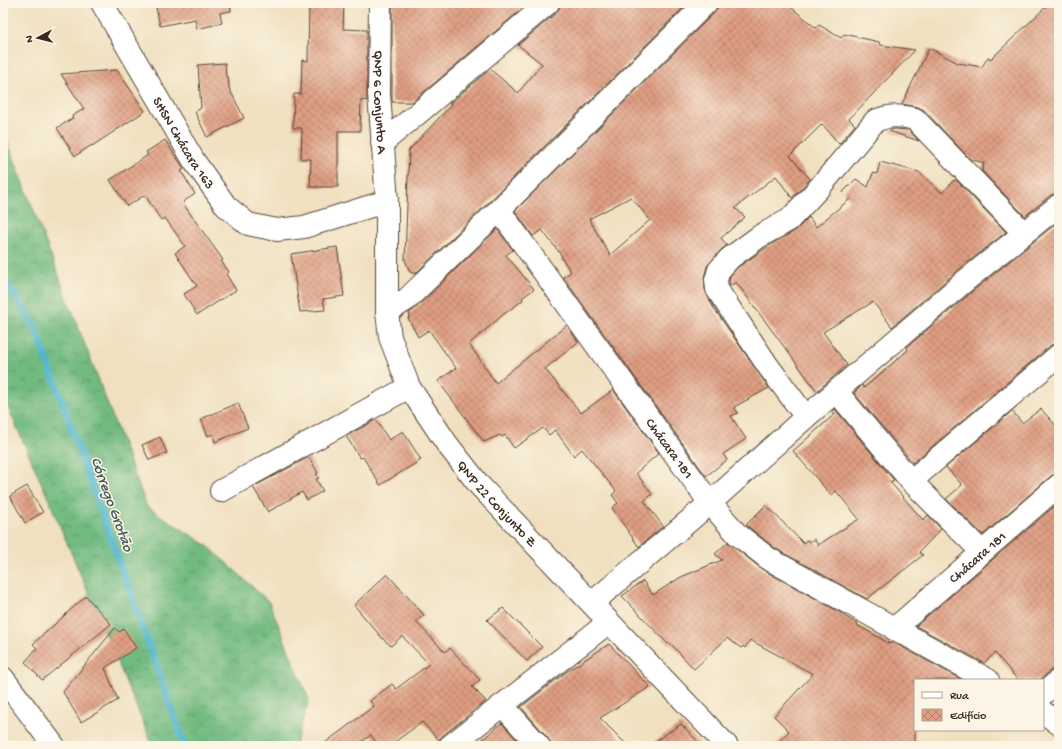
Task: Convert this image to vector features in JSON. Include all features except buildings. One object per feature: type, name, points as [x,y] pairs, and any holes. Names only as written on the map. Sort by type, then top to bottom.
[{"type":"street","name":"SHSN Chácara 163","points":[[102,3],[194,161],[226,206],[248,224],[277,230],[304,227],[387,202]]},
{"type":"street","name":"QNP 6 Conjunto A","points":[[380,3],[379,94],[387,202]]},
{"type":"street","points":[[382,142],[548,3]]},
{"type":"street","points":[[387,312],[406,300],[499,210],[706,3]]},
{"type":"street","points":[[806,417],[768,366],[724,300],[717,289],[716,280],[719,270],[730,258],[760,236],[789,220],[819,188],[875,121],[885,117],[902,116],[915,119],[1024,233]]},
{"type":"street","name":"QNP 22 Conjunto Z","points":[[387,202],[387,312],[390,337],[409,387],[446,444],[480,486],[728,746]]},
{"type":"street","points":[[592,603],[710,503],[806,417],[965,281],[1059,205]]},
{"type":"street","name":"Chácara 181","points":[[499,210],[710,503],[737,534],[769,559],[986,679]]},
{"type":"street","points":[[911,481],[1059,355]]},
{"type":"street","points":[[222,491],[409,387]]},
{"type":"street","points":[[836,392],[911,481],[982,552]]},
{"type":"street","name":"Chácara 181","points":[[894,629],[1059,485]]},
{"type":"street","points":[[450,746],[609,622]]},
{"type":"street","points":[[3,678],[54,746]]},
{"type":"street","points":[[1044,693],[1059,680]]},
{"type":"street","points":[[502,705],[539,746]]},
{"type":"street","points":[[1044,713],[1059,724]]},
{"type":"green space","points":[[3,130],[147,507],[208,546],[269,602],[309,700],[295,746],[153,746],[3,396]]},
{"type":"waterway","name":"Córrego Grotão","points":[[3,278],[35,326],[185,746]]}]
